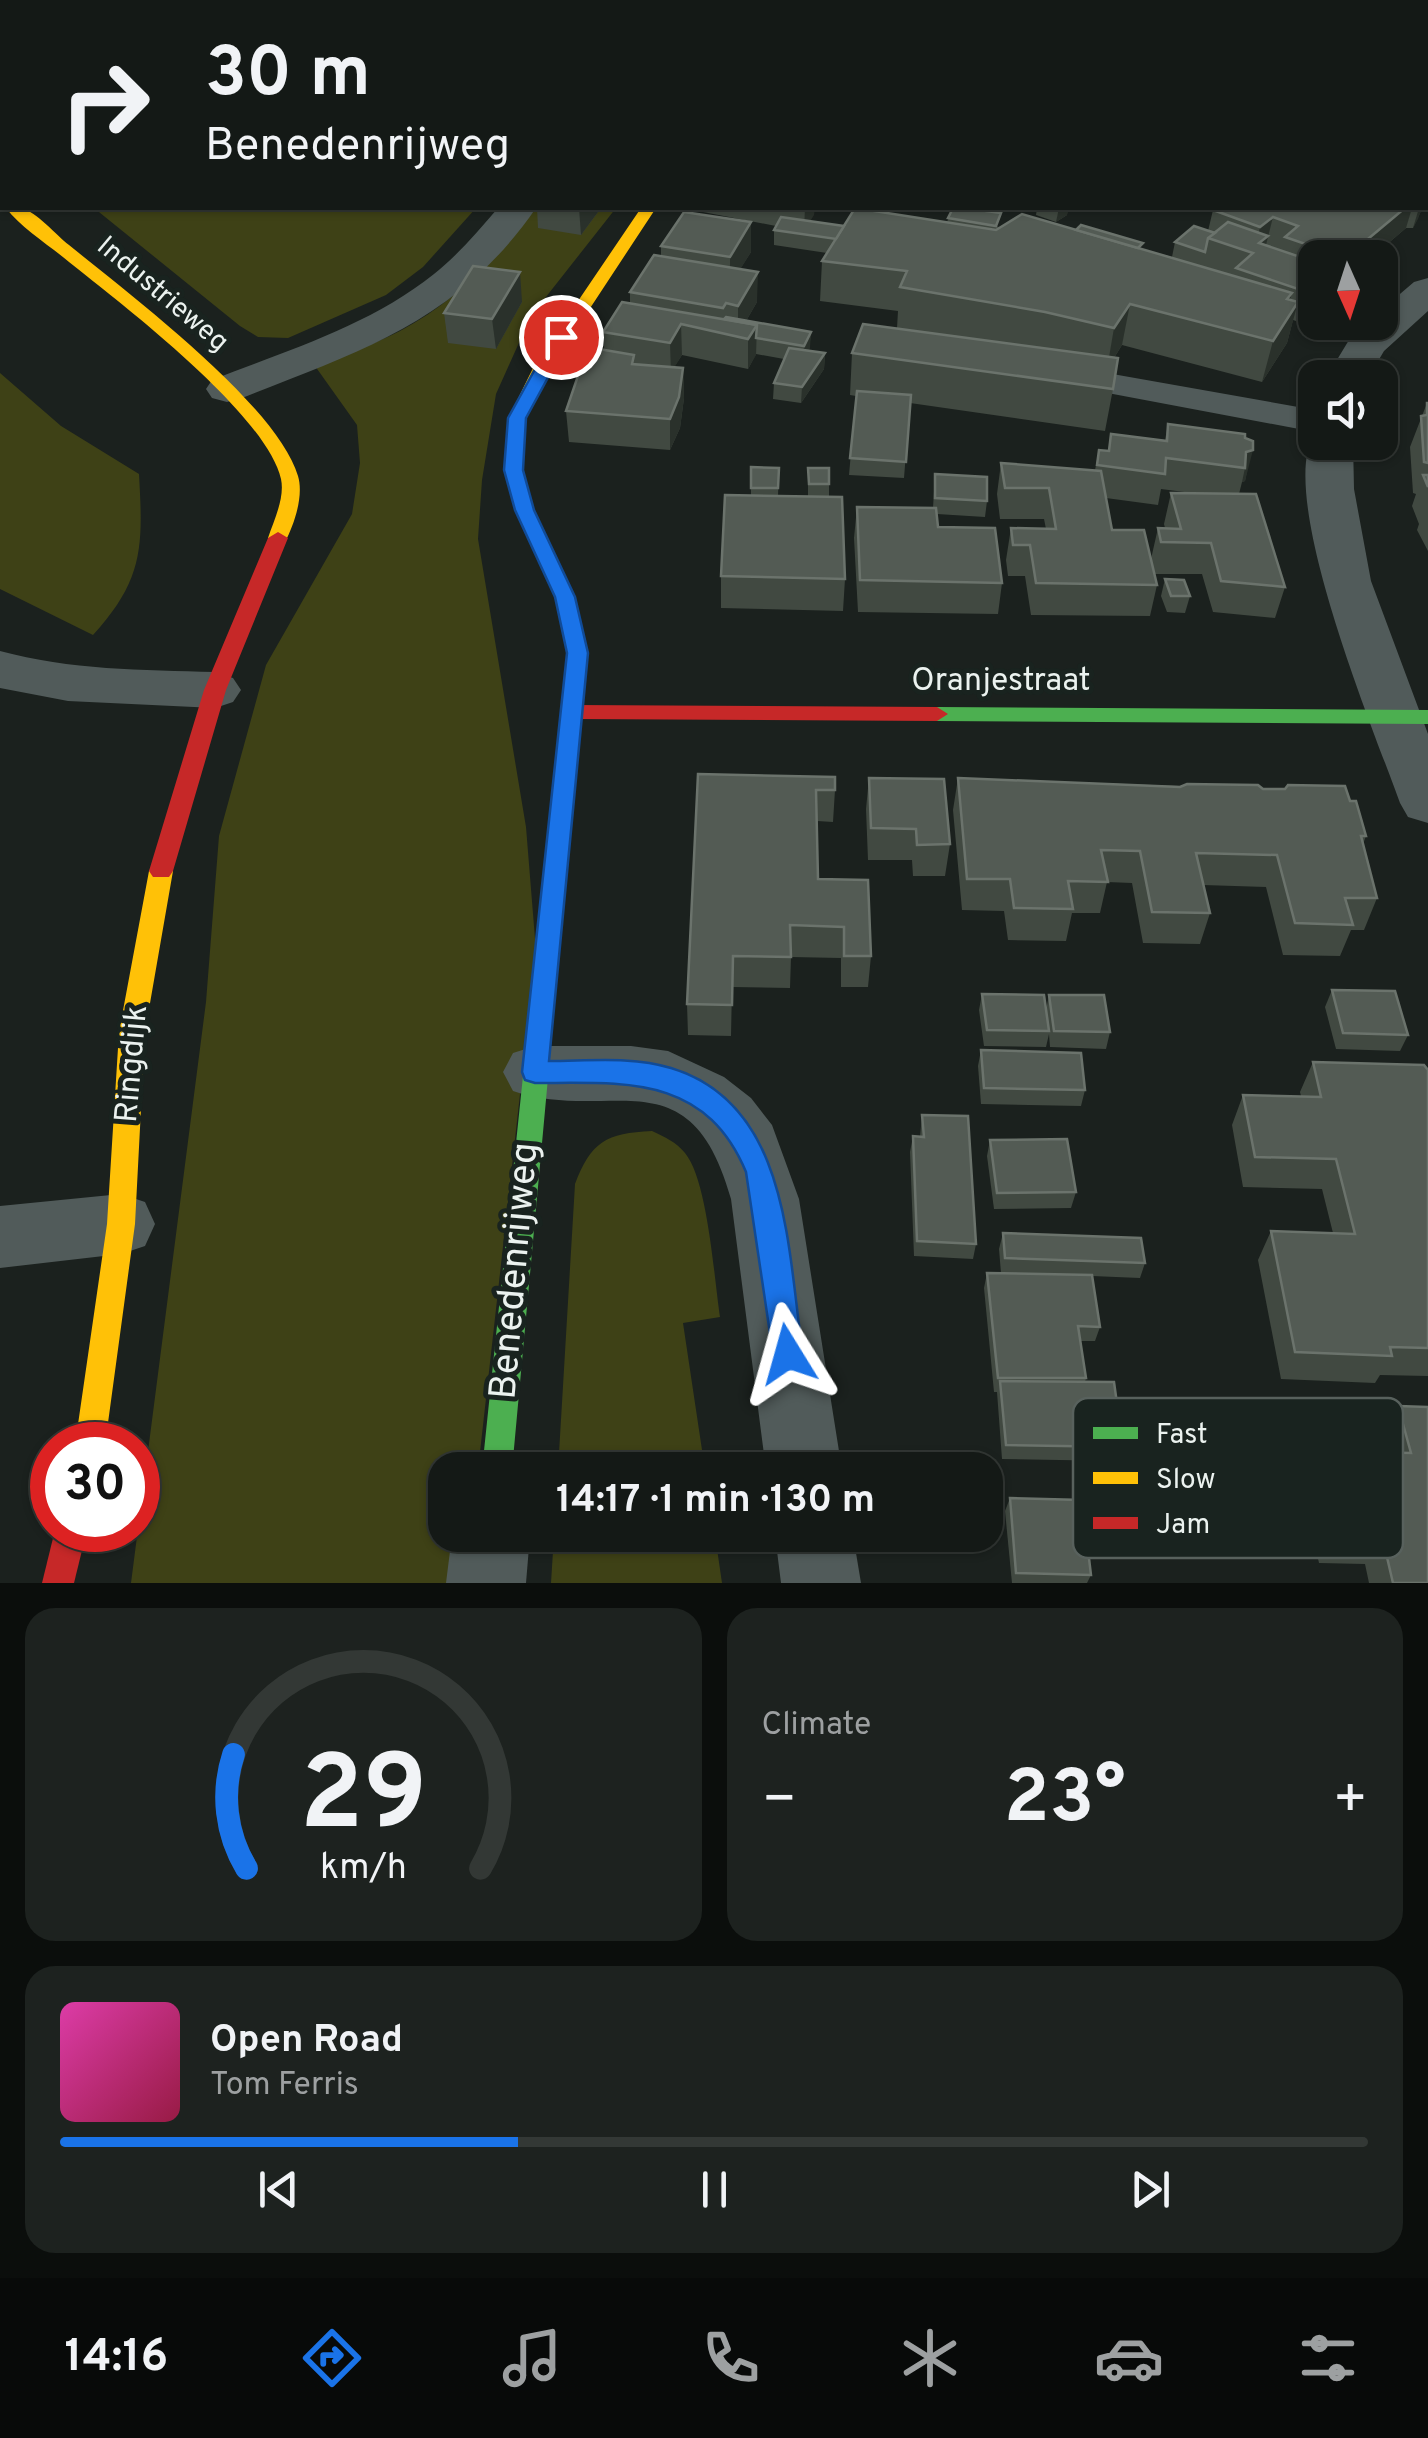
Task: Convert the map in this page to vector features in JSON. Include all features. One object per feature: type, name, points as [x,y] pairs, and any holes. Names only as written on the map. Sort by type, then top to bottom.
[{"type":"street","name":"Industrieweg","points":[[15,210],[227,388]]},
{"type":"street","points":[[227,388],[390,320],[446,284],[481,252],[515,210]]},
{"type":"street","name":"Benedenrijweg","points":[[499,1452],[578,653],[565,597],[524,510],[514,470],[517,418],[553,350],[647,210]]},
{"type":"street","points":[[1358,360],[1367,344],[1428,290]]},
{"type":"street","name":"Ringdijk","points":[[93,1422],[121,1224],[132,1032],[165,846],[214,690],[274,551],[289,505],[290,477],[272,439],[227,388]]},
{"type":"street","points":[[1329,460],[1328,476],[1344,582],[1413,717],[1428,803]]},
{"type":"street","points":[[0,668],[8,675],[65,682],[214,690]]},
{"type":"street","name":"Oranjestraat","points":[[573,712],[1413,717]]},
{"type":"street","points":[[535,1072],[631,1072],[668,1078],[702,1096],[728,1118],[749,1146],[766,1199],[801,1452]]},
{"type":"street","points":[[0,1237],[121,1224]]},
{"type":"street","points":[[58,1583],[66,1552]]},
{"type":"street","points":[[486,1583],[489,1552]]},
{"type":"street","points":[[816,1552],[820,1583]]},
{"type":"lane","points":[[1028,370],[1298,418]]},
{"type":"green space","points":[[96,210],[474,210],[423,267],[386,295],[288,338],[258,337]]},
{"type":"green space","points":[[534,210],[614,210],[531,316],[496,394],[482,480],[478,539],[526,827],[536,951],[480,1452],[428,1452],[428,1552],[466,1552],[461,1583],[131,1583],[135,1552],[160,1552],[160,1422],[152,1422],[206,1002],[219,836],[266,665],[352,514],[360,463],[357,425],[315,366],[390,336],[458,292]]},
{"type":"green space","points":[[0,373],[61,426],[139,474],[141,522],[137,560],[122,596],[93,635],[0,589]]},
{"type":"green space","points":[[652,1131],[678,1146],[693,1166],[699,1185],[720,1317],[683,1323],[702,1452],[559,1452],[575,1184],[594,1149],[623,1134]]},
{"type":"green space","points":[[553,1552],[717,1552],[722,1583],[551,1583]]},
{"type":"building","points":[[854,210],[996,230],[1022,214],[1292,293],[1287,299],[1298,302],[1273,341],[1130,304],[1114,328],[900,287],[907,271],[822,261]]},
{"type":"building","points":[[952,210],[1001,213],[996,226],[948,218]]},
{"type":"building","points":[[1213,210],[1403,210],[1367,240],[1298,241],[1285,237],[1298,226],[1273,217],[1260,227]]},
{"type":"building","points":[[684,212],[751,222],[730,257],[661,246]]},
{"type":"building","points":[[781,217],[844,226],[836,239],[774,230]]},
{"type":"building","points":[[1228,222],[1268,236],[1259,243],[1298,256],[1298,289],[1236,268],[1253,253],[1208,238]]},
{"type":"building","points":[[1081,225],[1143,243],[1138,248],[1076,230]]},
{"type":"building","points":[[1194,226],[1215,233],[1208,238],[1205,252],[1175,242]]},
{"type":"building","points":[[654,255],[758,272],[738,306],[726,303],[723,308],[630,292]]},
{"type":"building","points":[[473,266],[520,272],[492,319],[444,313]]},
{"type":"building","points":[[622,302],[757,325],[748,339],[681,324],[670,343],[603,332]]},
{"type":"building","points":[[726,317],[811,332],[804,346],[756,338],[757,325]]},
{"type":"building","points":[[863,324],[1118,358],[1113,389],[852,353]]},
{"type":"building","points":[[593,348],[634,355],[632,364],[683,368],[679,397],[670,419],[566,411],[583,361]]},
{"type":"building","points":[[789,348],[825,353],[802,387],[774,383]]},
{"type":"building","points":[[857,391],[911,395],[906,462],[850,458]]},
{"type":"building","points":[[1427,403],[1428,463],[1424,462],[1421,416],[1427,415]]},
{"type":"building","points":[[1168,424],[1245,434],[1245,438],[1253,441],[1253,450],[1246,452],[1245,468],[1166,458],[1165,474],[1097,465],[1099,450],[1109,451],[1111,434],[1167,441]]},
{"type":"building","points":[[1001,463],[1101,471],[1112,530],[1144,530],[1157,585],[1036,583],[1030,545],[1013,545],[1011,528],[1056,529],[1049,488],[1005,488]]},
{"type":"building","points":[[751,467],[779,468],[778,488],[751,488]]},
{"type":"building","points":[[808,468],[829,468],[829,484],[809,484]]},
{"type":"building","points":[[935,474],[987,477],[987,501],[935,498]]},
{"type":"building","points":[[1171,493],[1256,494],[1285,587],[1221,581],[1211,543],[1161,542],[1158,528],[1181,529]]},
{"type":"building","points":[[725,495],[842,497],[845,579],[721,576]]},
{"type":"building","points":[[857,507],[936,508],[938,527],[995,528],[1002,583],[860,580]]},
{"type":"building","points":[[1165,579],[1184,580],[1190,596],[1171,596]]},
{"type":"building","points":[[698,774],[835,777],[835,790],[816,790],[818,879],[868,880],[871,956],[844,956],[844,927],[790,925],[791,957],[733,956],[732,1005],[687,1004]]},
{"type":"building","points":[[869,778],[944,779],[950,844],[917,845],[916,829],[871,828]]},
{"type":"building","points":[[958,778],[1180,787],[1258,785],[1263,789],[1285,789],[1288,785],[1345,786],[1350,801],[1356,801],[1366,836],[1361,836],[1377,898],[1345,898],[1353,925],[1295,923],[1277,855],[1196,853],[1210,913],[1152,912],[1140,851],[1101,850],[1108,882],[1068,881],[1073,909],[1014,908],[1010,879],[967,879]]},
{"type":"building","points":[[1332,990],[1395,991],[1408,1035],[1343,1033]]},
{"type":"building","points":[[982,994],[1044,995],[1049,1031],[987,1030]]},
{"type":"building","points":[[1049,995],[1104,995],[1110,1032],[1054,1031]]},
{"type":"building","points":[[981,1050],[1081,1053],[1085,1090],[984,1088]]},
{"type":"building","points":[[1313,1062],[1424,1065],[1428,1070],[1428,1348],[1390,1347],[1392,1356],[1295,1352],[1271,1231],[1355,1234],[1336,1159],[1255,1157],[1243,1095],[1321,1097]]},
{"type":"building","points":[[922,1115],[968,1116],[976,1244],[917,1241],[913,1136],[924,1137]]},
{"type":"building","points":[[1067,1139],[1076,1192],[997,1193],[990,1140]]},
{"type":"building","points":[[1003,1233],[1141,1238],[1145,1263],[1005,1258]]},
{"type":"building","points":[[987,1273],[1092,1275],[1100,1327],[1078,1326],[1086,1378],[998,1378]]},
{"type":"building","points":[[1000,1381],[1114,1382],[1116,1398],[1073,1398],[1073,1446],[1006,1445]]},
{"type":"building","points":[[1403,1406],[1428,1407],[1428,1583],[1393,1583],[1387,1558],[1403,1558],[1403,1453],[1411,1453],[1403,1424]]},
{"type":"building","points":[[1010,1498],[1073,1500],[1073,1558],[1089,1558],[1091,1575],[1016,1573]]},
{"type":"traffic: fast","points":[[499,1452],[577,653],[574,640]]},
{"type":"traffic: fast","points":[[937,714],[1428,717]]},
{"type":"traffic: slow","points":[[15,210],[169,337],[251,416],[278,450],[290,478],[289,501],[278,538]]},
{"type":"traffic: slow","points":[[574,640],[565,597],[524,511],[514,470],[517,419],[543,366],[647,210]]},
{"type":"traffic: slow","points":[[93,1422],[121,1224],[132,1032],[161,871]]},
{"type":"traffic: jam","points":[[161,871],[215,690],[278,538]]},
{"type":"traffic: jam","points":[[573,712],[937,714]]},
{"type":"traffic: jam","points":[[58,1583],[66,1552]]},
{"type":"route","points":[[561,337],[517,418],[514,470],[524,510],[565,597],[578,653],[535,1072],[631,1072],[668,1078],[702,1096],[728,1118],[749,1146],[760,1172],[788,1354]]}]
